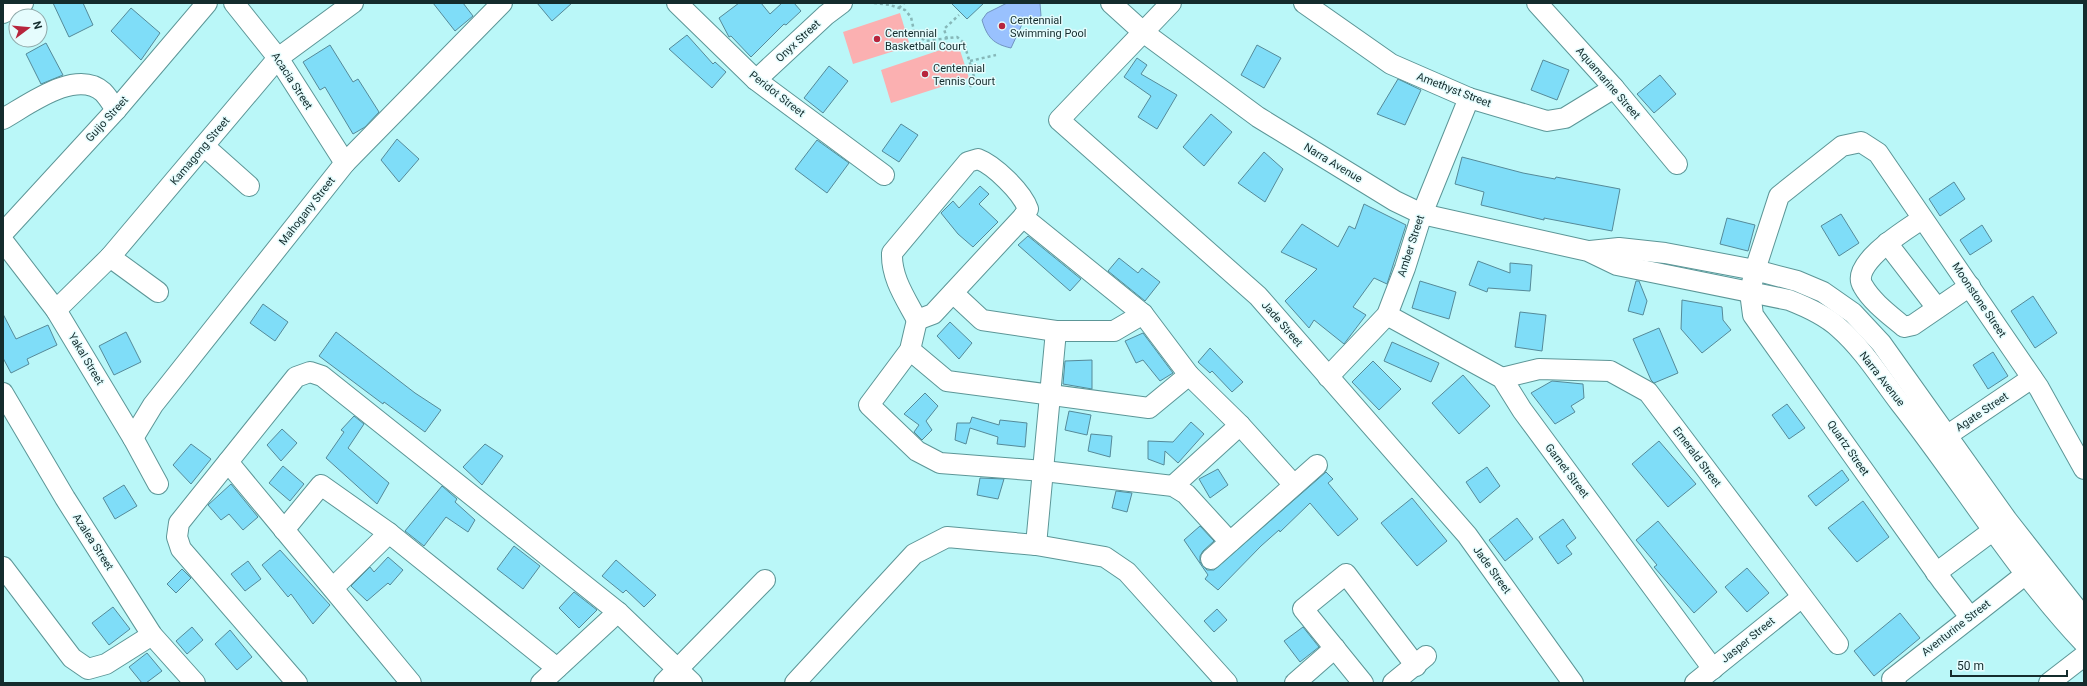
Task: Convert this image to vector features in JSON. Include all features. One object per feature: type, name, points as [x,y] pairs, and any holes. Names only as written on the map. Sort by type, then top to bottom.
[{"type":"street","name":"Guijo Street","points":[[3,233],[116,110],[207,3]]},
{"type":"street","name":"Acacia Street","points":[[234,3],[278,58],[345,163]]},
{"type":"street","name":"Kamagong Street","points":[[56,310],[110,257],[278,58],[353,3]]},
{"type":"street","name":"Mahogany Street","points":[[133,438],[153,405],[345,163],[502,3]]},
{"type":"street","name":"Peridot Street","points":[[677,3],[756,80],[884,175]]},
{"type":"street","name":"Onyx Street","points":[[756,80],[821,9],[842,3]]},
{"type":"street","name":"Narra Avenue","points":[[1111,3],[1143,32],[1258,117],[1395,201],[1422,214],[1588,251],[1618,265],[1665,252],[1755,270],[1796,281],[1823,292],[1853,313],[1881,343],[1939,440],[2000,525],[2084,618]]},
{"type":"street","name":"Jade Street","points":[[1171,3],[1059,120],[1092,146],[1258,296],[1467,535],[1574,683]]},
{"type":"street","name":"Amethyst Street","points":[[1304,3],[1391,64],[1469,98],[1547,121],[1565,118],[1614,88]]},
{"type":"street","name":"Aquamarine Street","points":[[1536,3],[1614,88],[1677,164]]},
{"type":"street","points":[[3,119],[60,87],[87,84],[103,92],[116,110]]},
{"type":"street","name":"Amber Street","points":[[1328,377],[1387,315],[1405,268],[1422,214],[1469,98]]},
{"type":"street","name":"Moonstone Street","points":[[1861,142],[1878,153],[1970,286],[2032,378],[2084,469]]},
{"type":"street","name":"Quartz Street","points":[[1861,142],[1842,146],[1779,196],[1755,270],[1750,292],[1753,315],[1936,573],[1970,616]]},
{"type":"street","points":[[204,146],[249,186]]},
{"type":"street","points":[[917,320],[933,314],[1023,217],[1028,209],[1025,199],[988,162],[978,159],[968,162],[892,253],[892,266],[896,280],[917,320],[910,350],[869,405],[917,451],[940,463],[1044,471],[1173,486],[1186,494],[1230,542]]},
{"type":"street","points":[[1023,217],[1143,314],[1189,375],[1240,425],[1294,485]]},
{"type":"street","points":[[1922,218],[1887,243],[1864,266],[1860,274],[1862,285],[1886,312],[1904,328],[1913,325],[1970,286]]},
{"type":"street","name":"Yakal Street","points":[[3,241],[56,310],[133,438],[158,484]]},
{"type":"street","points":[[1887,243],[1937,308]]},
{"type":"street","points":[[110,257],[158,292]]},
{"type":"street","name":"Narra Avenue","points":[[1639,260],[1750,292],[1789,300],[1814,310],[1838,327],[1852,341],[1939,440]]},
{"type":"street","points":[[953,293],[982,320],[1056,331],[1114,331],[1143,314]]},
{"type":"street","name":"Garnet Street","points":[[1387,315],[1502,378],[1522,410],[1713,669]]},
{"type":"street","points":[[1036,545],[1056,331]]},
{"type":"street","points":[[910,350],[948,381],[1149,408],[1189,375]]},
{"type":"street","name":"Emerald Street","points":[[1502,378],[1539,369],[1610,371],[1648,392],[1838,644]]},
{"type":"street","points":[[297,683],[181,549],[177,537],[179,523],[296,377],[310,372],[322,376],[618,612],[678,679],[766,580]]},
{"type":"street","name":"Agate Street","points":[[1939,440],[2032,378]]},
{"type":"street","name":"Azalea Street","points":[[3,393],[64,498],[152,635],[195,683]]},
{"type":"street","points":[[1173,486],[1240,425]]},
{"type":"street","points":[[228,462],[411,683]]},
{"type":"street","points":[[1211,559],[1317,465]]},
{"type":"street","points":[[284,530],[321,485],[388,533],[557,668]]},
{"type":"street","points":[[1936,573],[2000,525]]},
{"type":"street","name":"Narra Avenue","points":[[2000,525],[2026,574],[2065,623],[2084,643]]},
{"type":"street","points":[[332,588],[388,533]]},
{"type":"street","points":[[795,683],[914,554],[947,537],[1036,545],[1105,557],[1128,572],[1226,683]]},
{"type":"street","points":[[5,573],[72,658],[88,669],[106,664],[152,635]]},
{"type":"street","points":[[1363,683],[1304,609],[1346,574],[1421,661],[1393,683]]},
{"type":"street","name":"Aventurine Street","points":[[1896,683],[1892,679],[1970,616],[2026,574]]},
{"type":"street","name":"Jasper Street","points":[[1695,683],[1802,596]]},
{"type":"street","points":[[541,683],[618,612]]},
{"type":"street","points":[[1295,683],[1335,648]]},
{"type":"street","points":[[2049,683],[2084,656]]},
{"type":"path","points":[[874,3],[905,10],[911,17],[914,31],[925,41],[957,37],[964,44],[975,80],[970,87]]},
{"type":"path","points":[[899,8],[904,3]]},
{"type":"path","points":[[947,39],[944,29],[959,15]]},
{"type":"path","points":[[970,61],[996,55]]},
{"type":"shaded area","name":"Centennial Basketball Court","points":[[900,13],[910,46],[853,64],[843,32]]},
{"type":"shaded area","name":"Centennial Tennis Court","points":[[958,44],[969,78],[891,103],[881,70]]},
{"type":"water","name":"Centennial Swimming Pool","points":[[1007,3],[1040,3],[1041,16],[1034,20],[1024,20],[1011,48],[995,42],[986,31],[982,20],[987,13]]},
{"type":"building","points":[[53,3],[83,3],[93,25],[69,37]]},
{"type":"building","points":[[433,3],[463,3],[473,16],[455,31]]},
{"type":"building","points":[[537,3],[572,3],[552,21]]},
{"type":"building","points":[[739,3],[761,3],[770,14],[782,3],[794,3],[801,11],[786,25],[784,24],[751,57],[731,36],[729,37],[719,18]]},
{"type":"building","points":[[951,3],[984,3],[967,19]]},
{"type":"building","points":[[131,8],[160,33],[141,60],[111,31]]},
{"type":"building","points":[[687,35],[713,64],[715,62],[726,72],[712,88],[669,49]]},
{"type":"building","points":[[330,45],[353,82],[358,79],[379,112],[365,127],[353,134],[325,87],[320,90],[303,62]]},
{"type":"building","points":[[1257,45],[1281,58],[1264,88],[1241,75]]},
{"type":"building","points":[[48,47],[63,75],[41,84],[26,54],[37,48],[48,48]]},
{"type":"building","points":[[1137,58],[1147,65],[1141,74],[1177,95],[1157,129],[1138,117],[1151,96],[1124,77]]},
{"type":"building","points":[[1543,60],[1569,70],[1557,100],[1531,90]]},
{"type":"building","points":[[829,66],[848,81],[823,113],[804,98]]},
{"type":"building","points":[[1660,75],[1676,94],[1654,113],[1637,94]]},
{"type":"building","points":[[1398,79],[1421,90],[1405,125],[1377,114]]},
{"type":"building","points":[[1211,114],[1232,132],[1204,166],[1183,147]]},
{"type":"building","points":[[901,124],[918,135],[899,162],[882,151]]},
{"type":"building","points":[[397,139],[419,159],[399,182],[381,160]]},
{"type":"building","points":[[817,140],[849,163],[827,193],[795,169]]},
{"type":"building","points":[[1264,152],[1283,169],[1265,202],[1238,183]]},
{"type":"building","points":[[1462,157],[1523,173],[1555,179],[1556,177],[1620,189],[1612,231],[1544,218],[1544,220],[1481,205],[1484,192],[1455,184]]},
{"type":"building","points":[[1954,182],[1965,199],[1940,216],[1929,199]]},
{"type":"building","points":[[980,186],[989,194],[979,204],[998,222],[973,247],[958,234],[941,213],[953,201],[959,208]]},
{"type":"building","points":[[1364,204],[1406,225],[1387,284],[1374,278],[1353,307],[1366,315],[1344,344],[1314,320],[1309,328],[1285,301],[1317,269],[1281,252],[1302,224],[1338,247],[1349,226],[1355,229]]},
{"type":"building","points":[[1841,214],[1859,243],[1839,256],[1821,226]]},
{"type":"building","points":[[1727,218],[1755,225],[1748,251],[1720,244]]},
{"type":"building","points":[[1982,225],[1992,241],[1970,255],[1960,240]]},
{"type":"building","points":[[1028,236],[1081,279],[1070,291],[1018,245]]},
{"type":"building","points":[[1119,258],[1138,273],[1142,268],[1160,282],[1145,301],[1108,271]]},
{"type":"building","points":[[1478,261],[1510,273],[1510,263],[1532,265],[1530,291],[1488,288],[1487,292],[1469,285]]},
{"type":"building","points":[[1420,281],[1456,292],[1449,319],[1412,308]]},
{"type":"building","points":[[1636,281],[1639,281],[1647,301],[1643,315],[1628,311]]},
{"type":"building","points":[[2033,296],[2057,333],[2035,348],[2011,311]]},
{"type":"building","points":[[1682,300],[1722,307],[1723,320],[1731,330],[1702,353],[1681,329]]},
{"type":"building","points":[[263,304],[288,322],[275,341],[250,323]]},
{"type":"building","points":[[1520,312],[1546,315],[1542,351],[1515,347]]},
{"type":"building","points":[[3,314],[16,339],[48,325],[57,345],[27,359],[29,364],[11,373],[3,358]]},
{"type":"building","points":[[950,322],[972,343],[959,359],[937,336]]},
{"type":"building","points":[[1659,328],[1678,373],[1654,383],[1651,380],[1633,339]]},
{"type":"building","points":[[126,332],[141,362],[114,375],[99,346]]},
{"type":"building","points":[[336,332],[415,393],[441,410],[425,432],[384,402],[383,404],[319,356]]},
{"type":"building","points":[[1143,333],[1173,373],[1160,381],[1143,360],[1136,363],[1125,341]]},
{"type":"building","points":[[1392,342],[1439,363],[1431,382],[1384,361]]},
{"type":"building","points":[[1210,348],[1243,382],[1232,392],[1212,371],[1210,373],[1198,362]]},
{"type":"building","points":[[1993,352],[2008,376],[1988,389],[1973,365]]},
{"type":"building","points":[[1092,360],[1092,389],[1063,384],[1065,361]]},
{"type":"building","points":[[1373,361],[1401,389],[1379,410],[1352,382]]},
{"type":"building","points":[[1463,375],[1490,406],[1459,434],[1432,403]]},
{"type":"building","points":[[1552,381],[1583,384],[1584,398],[1571,406],[1575,412],[1555,424],[1531,393]]},
{"type":"building","points":[[925,393],[938,406],[926,421],[932,430],[922,440],[914,432],[919,425],[904,414]]},
{"type":"building","points":[[1787,404],[1805,428],[1789,439],[1772,415]]},
{"type":"building","points":[[1069,411],[1091,415],[1087,435],[1065,430]]},
{"type":"building","points":[[354,416],[364,424],[348,448],[389,483],[377,504],[326,458],[344,432],[341,430]]},
{"type":"building","points":[[972,417],[999,425],[1000,420],[1027,423],[1025,447],[997,444],[998,437],[970,428],[966,444],[955,440],[957,423],[970,423]]},
{"type":"building","points":[[1191,422],[1204,434],[1178,463],[1165,451],[1164,465],[1148,459],[1148,441],[1173,442]]},
{"type":"building","points":[[282,429],[297,443],[281,461],[267,445]]},
{"type":"building","points":[[1091,434],[1112,436],[1110,457],[1088,451]]},
{"type":"building","points":[[1659,441],[1696,484],[1668,507],[1632,464]]},
{"type":"building","points":[[191,444],[211,459],[191,484],[173,465]]},
{"type":"building","points":[[485,444],[503,456],[482,485],[463,467]]},
{"type":"building","points":[[283,466],[304,484],[290,501],[269,483]]},
{"type":"building","points":[[1487,467],[1500,486],[1480,503],[1466,482]]},
{"type":"building","points":[[1218,469],[1228,485],[1210,498],[1199,479]]},
{"type":"building","points":[[1842,470],[1849,480],[1816,506],[1808,496]]},
{"type":"building","points":[[1326,472],[1333,479],[1328,483],[1358,519],[1338,536],[1310,503],[1280,532],[1279,530],[1261,546],[1218,590],[1205,579],[1208,575],[1184,540],[1200,526],[1214,541],[1203,551],[1200,556],[1200,562],[1207,570],[1214,570]]},
{"type":"building","points":[[980,478],[1004,479],[998,499],[977,495]]},
{"type":"building","points":[[231,484],[258,517],[243,530],[229,514],[221,520],[208,505]]},
{"type":"building","points":[[124,485],[137,506],[115,519],[103,498]]},
{"type":"building","points":[[442,486],[457,499],[455,502],[475,520],[468,532],[446,517],[424,546],[405,531]]},
{"type":"building","points":[[1116,491],[1132,493],[1127,512],[1112,508]]},
{"type":"building","points":[[1412,498],[1447,541],[1417,566],[1381,523]]},
{"type":"building","points":[[1863,501],[1889,537],[1857,562],[1828,528]]},
{"type":"building","points":[[1517,518],[1533,539],[1505,561],[1489,540]]},
{"type":"building","points":[[1563,519],[1576,538],[1566,546],[1572,554],[1558,564],[1539,537]]},
{"type":"building","points":[[1658,521],[1717,592],[1694,613],[1654,567],[1657,565],[1636,540]]},
{"type":"building","points":[[514,546],[540,566],[523,589],[497,569]]},
{"type":"building","points":[[280,550],[330,605],[313,624],[291,594],[288,597],[262,565]]},
{"type":"building","points":[[388,557],[403,570],[390,585],[388,583],[367,601],[351,586],[370,567],[374,572]]},
{"type":"building","points":[[616,560],[656,595],[644,607],[626,590],[623,593],[602,576]]},
{"type":"building","points":[[248,561],[261,579],[245,591],[231,574]]},
{"type":"building","points":[[1747,568],[1769,593],[1747,612],[1725,587]]},
{"type":"building","points":[[182,569],[191,578],[176,593],[167,584]]},
{"type":"building","points":[[574,592],[597,610],[579,628],[559,608]]},
{"type":"building","points":[[113,607],[130,629],[109,645],[92,623]]},
{"type":"building","points":[[1217,609],[1227,620],[1214,632],[1204,621]]},
{"type":"building","points":[[1900,613],[1920,638],[1874,676],[1854,651]]},
{"type":"building","points":[[192,627],[203,640],[187,654],[176,641]]},
{"type":"building","points":[[1303,627],[1319,647],[1300,662],[1284,641]]},
{"type":"building","points":[[230,630],[252,657],[237,670],[215,644]]},
{"type":"building","points":[[147,653],[162,671],[146,683],[142,683],[129,667]]},
{"type":"place","name":"Centennial Swimming Pool","points":[[1002,26]]},
{"type":"place","name":"Centennial Basketball Court","points":[[877,39]]},
{"type":"place","name":"Centennial Tennis Court","points":[[925,74]]}]
